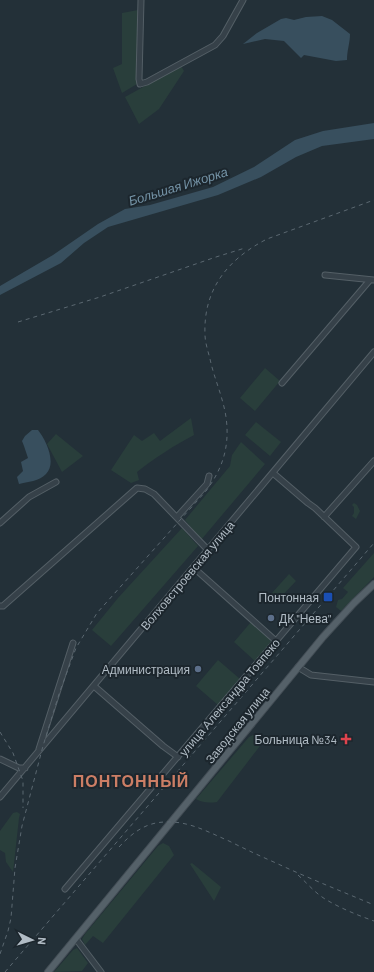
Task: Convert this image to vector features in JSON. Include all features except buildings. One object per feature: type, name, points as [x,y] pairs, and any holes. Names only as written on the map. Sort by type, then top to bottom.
[{"type":"main road","name":"Заводская улица","points":[[48,972],[343,614],[374,584]]},
{"type":"street","points":[[141,0],[140,84],[147,82],[215,45],[223,36],[243,0]]},
{"type":"street","points":[[325,275],[372,280]]},
{"type":"street","points":[[282,383],[372,280]]},
{"type":"street","name":"Волховстроевская улица","points":[[0,797],[374,352]]},
{"type":"street","points":[[273,473],[324,517],[374,461]]},
{"type":"street","points":[[177,517],[207,484],[209,476]]},
{"type":"street","points":[[0,523],[29,497],[56,482]]},
{"type":"street","points":[[1,606],[137,488],[146,489],[154,494],[208,550]]},
{"type":"street","name":"улица Александра Товпеко","points":[[65,889],[356,547],[324,517]]},
{"type":"street","points":[[194,568],[276,641]]},
{"type":"street","points":[[39,751],[73,643]]},
{"type":"street","points":[[298,668],[311,675],[374,682]]},
{"type":"street","points":[[94,686],[163,746],[178,757]]},
{"type":"street","points":[[0,759],[19,768],[25,768]]},
{"type":"street","points":[[76,939],[101,972]]},
{"type":"green space","points":[[138,10],[137,84],[122,93],[113,68],[122,64],[122,13]]},
{"type":"green space","points":[[181,66],[184,71],[159,109],[139,124],[125,97]]},
{"type":"green space","points":[[265,368],[280,381],[255,411],[240,398]]},
{"type":"green space","points":[[191,418],[194,435],[164,452],[137,472],[139,480],[131,483],[111,470],[134,435],[142,441],[154,433],[160,441]]},
{"type":"green space","points":[[256,422],[281,442],[270,456],[245,435]]},
{"type":"green space","points":[[56,434],[83,456],[62,472],[47,444]]},
{"type":"green space","points":[[241,442],[265,464],[201,540],[185,520],[230,466],[232,455]]},
{"type":"green space","points":[[354,503],[360,511],[356,519],[352,516],[354,513],[354,507],[352,505]]},
{"type":"green space","points":[[182,528],[198,546],[111,646],[92,630],[118,598]]},
{"type":"green space","points":[[374,553],[374,577],[341,611],[336,607],[338,600],[342,599],[348,592],[343,588]]},
{"type":"green space","points":[[289,574],[296,581],[279,599],[272,593]]},
{"type":"green space","points":[[251,622],[273,642],[256,662],[234,642]]},
{"type":"green space","points":[[218,660],[240,679],[218,705],[196,686]]},
{"type":"green space","points":[[255,734],[260,734],[266,738],[217,802],[211,803],[196,799],[249,737]]},
{"type":"green space","points":[[17,812],[20,814],[13,872],[6,862],[5,853],[0,850],[0,831],[13,813]]},
{"type":"green space","points":[[163,843],[169,846],[174,855],[103,943],[93,936],[85,945],[82,939],[85,934],[158,846]]},
{"type":"green space","points":[[192,863],[221,887],[214,901],[190,864]]},
{"type":"green space","points":[[77,948],[88,963],[82,971],[54,972],[73,950]]},
{"type":"water","points":[[322,16],[332,20],[350,34],[347,60],[336,61],[304,55],[301,58],[284,41],[265,39],[243,44],[257,33],[281,19],[286,18],[294,20],[306,17]]},
{"type":"water","points":[[374,123],[374,139],[322,146],[296,157],[261,177],[218,195],[108,227],[84,243],[61,263],[0,295],[0,286],[53,255],[98,224],[125,209],[150,205],[213,187],[254,167],[295,140],[323,131]]},
{"type":"water","points":[[32,430],[38,430],[47,445],[51,464],[46,474],[40,478],[19,484],[17,477],[23,471],[21,462],[28,458],[22,441]]},
{"type":"railway","points":[[0,954],[11,918],[15,868],[22,826],[43,746],[60,691],[76,648],[97,613],[206,491],[217,474],[224,456],[227,438],[226,417],[205,338],[205,318],[208,303],[213,290],[230,266],[253,247],[267,239],[374,200]]},
{"type":"railway","points":[[18,322],[100,297],[245,248]]},
{"type":"railway","points":[[5,972],[374,543]]},
{"type":"railway","points":[[0,732],[13,753],[23,781],[23,808]]},
{"type":"railway","points":[[119,847],[134,833],[146,826],[159,822],[183,823],[206,831],[300,874],[374,905]]},
{"type":"railway","points":[[298,875],[325,899],[374,921]]},
{"type":"place","name":"Понтонная","points":[[328,597]]},
{"type":"place","name":"ДК \"Нева\"","points":[[271,618]]},
{"type":"place","name":"Администрация","points":[[198,669]]},
{"type":"place","name":"Больница №34","points":[[346,739]]},
{"type":"district","name":"ПОНТОННЫЙ","points":[[131,780]]},
{"type":"water label","name":"Большая Ижорка","points":[[178,186]]}]
